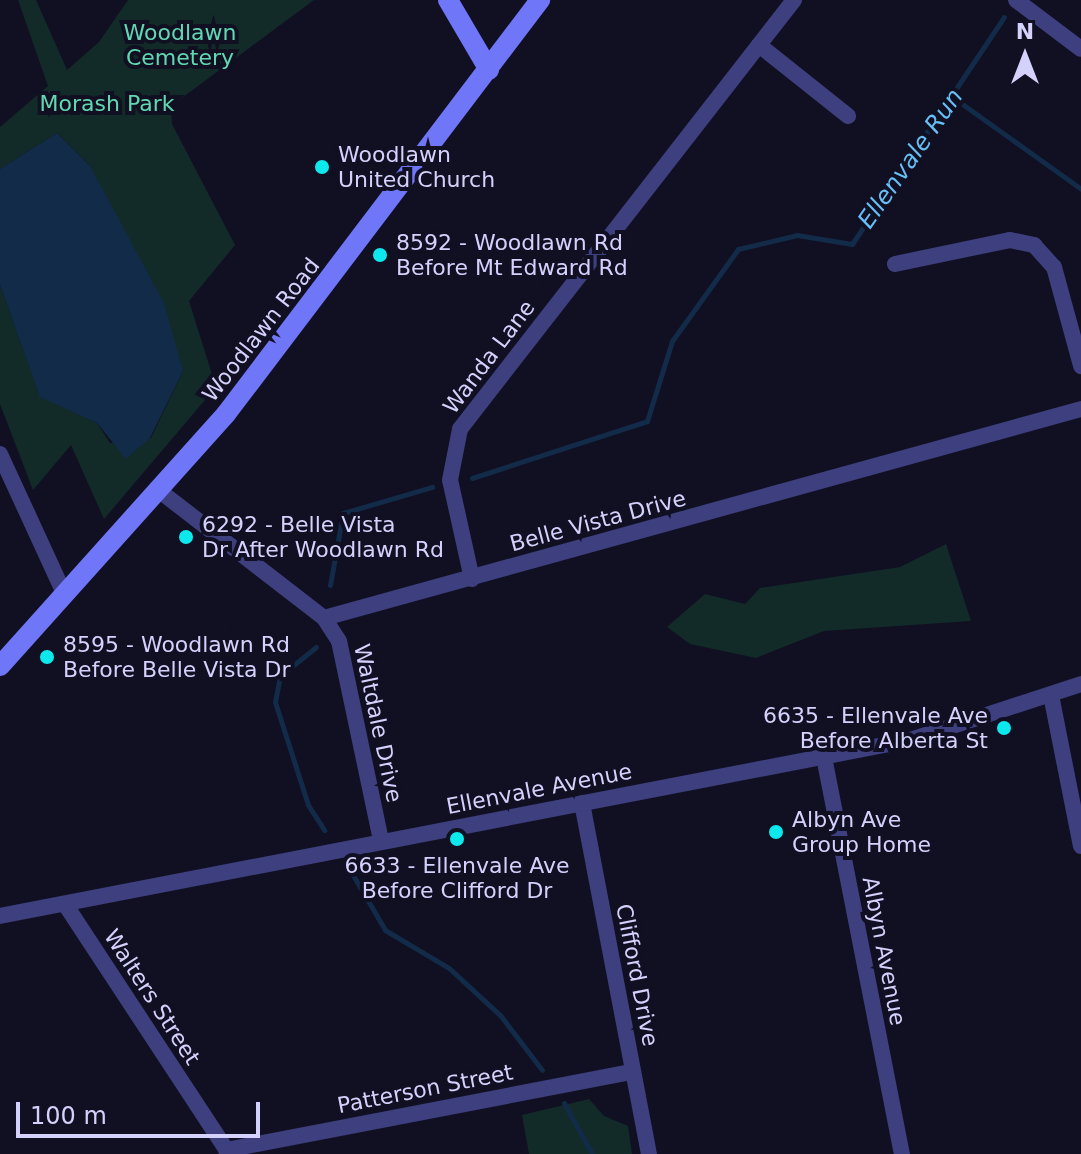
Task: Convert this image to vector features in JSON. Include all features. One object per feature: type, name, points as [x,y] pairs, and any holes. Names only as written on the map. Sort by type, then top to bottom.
[{"type":"street","points":[[448,0],[489,70]]},
{"type":"street","name":"Woodlawn Road","points":[[0,666],[161,492],[540,0]]},
{"type":"street","name":"Wanda Lane","points":[[472,579],[450,480],[460,429],[794,0]]},
{"type":"street","points":[[1016,0],[1081,49]]},
{"type":"street","points":[[759,45],[848,116]]},
{"type":"street","points":[[895,264],[1010,240],[1034,245],[1054,267],[1081,366]]},
{"type":"street","name":"Belle Vista Drive","points":[[324,618],[1081,409]]},
{"type":"street","points":[[0,454],[65,595]]},
{"type":"street","points":[[161,492],[324,618]]},
{"type":"street","name":"Waltdale Drive","points":[[324,618],[347,664],[381,841]]},
{"type":"street","name":"Ellenvale Avenue","points":[[0,916],[824,757],[958,728],[1081,684]]},
{"type":"street","points":[[1051,695],[1081,846]]},
{"type":"street","name":"Albyn Avenue","points":[[824,757],[902,1154]]},
{"type":"street","name":"Clifford Drive","points":[[582,803],[649,1154]]},
{"type":"street","name":"Walters Street","points":[[65,904],[228,1152]]},
{"type":"street","name":"Patterson Street","points":[[228,1152],[632,1072]]},
{"type":"green space","name":"Morash Park","points":[[18,0],[36,0],[67,70],[99,42],[128,0],[314,0],[171,106],[172,124],[235,245],[189,301],[216,387],[104,519],[71,445],[33,490],[0,404],[0,285],[40,396],[97,423],[110,443],[151,438],[183,371],[90,166],[57,133],[0,169],[0,127],[48,86]]},
{"type":"green space","points":[[946,544],[971,621],[824,631],[756,658],[690,644],[667,627],[705,594],[745,604],[760,588],[900,567]]},
{"type":"green space","points":[[589,1099],[604,1116],[628,1126],[632,1154],[529,1154],[522,1115]]},
{"type":"water","points":[[57,133],[90,166],[164,303],[183,371],[150,438],[126,459],[97,423],[40,397],[0,285],[0,169]]},
{"type":"waterway","name":"Ellenvale Run","points":[[472,478],[647,421],[672,341],[738,249],[797,235],[852,244],[1004,17]]},
{"type":"waterway","points":[[954,98],[1081,189]]},
{"type":"waterway","name":"Ellenvale Run","points":[[330,585],[343,513],[432,487]]},
{"type":"waterway","name":"Ellenvale Run","points":[[316,647],[280,676],[275,702],[308,805],[324,830]]},
{"type":"waterway","name":"Ellenvale Run","points":[[350,870],[385,930],[449,968],[500,1015],[542,1070]]},
{"type":"waterway","name":"Ellenvale Run","points":[[564,1103],[592,1154]]},
{"type":"place","name":"Woodlawn United Church","points":[[322,167]]},
{"type":"place","name":"8592 - Woodlawn Rd Before Mt Edward Rd","points":[[380,255]]},
{"type":"place","name":"6292 - Belle Vista Dr After Woodlawn Rd","points":[[186,537]]},
{"type":"place","name":"8595 - Woodlawn Rd Before Belle Vista Dr","points":[[47,657]]},
{"type":"place","name":"6635 - Ellenvale Ave Before Alberta St","points":[[1004,728]]},
{"type":"place","name":"Albyn Ave Group Home","points":[[776,832]]},
{"type":"place","name":"6633 - Ellenvale Ave Before Clifford Dr","points":[[457,839]]},
{"type":"park label","name":"Woodlawn Cemetery","points":[[180,44]]}]
